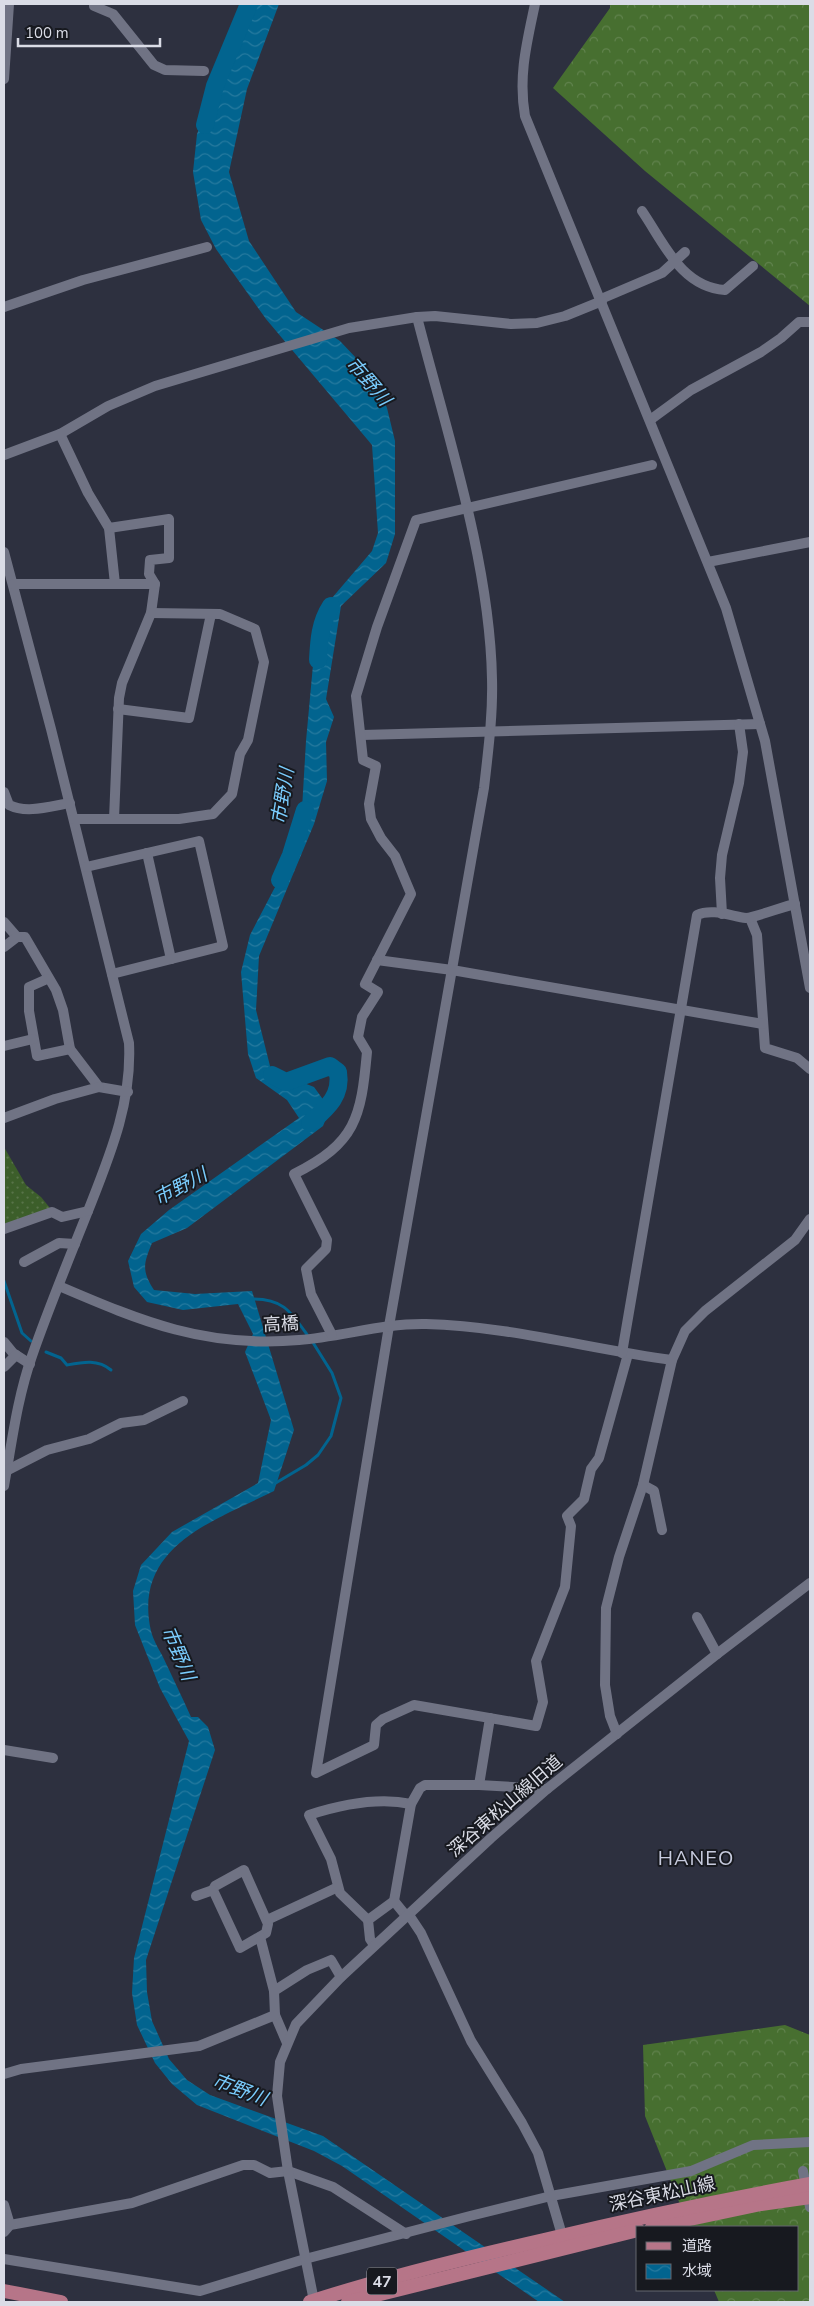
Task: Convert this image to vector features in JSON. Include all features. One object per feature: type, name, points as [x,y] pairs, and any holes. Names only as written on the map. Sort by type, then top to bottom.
[{"type":"main road","name":"深谷東松山線","points":[[527,2250],[562,2235],[810,2184]]},
{"type":"main road","name":"深谷東松山線","points":[[657,2226],[761,2204],[810,2197]]},
{"type":"main road","name":"深谷東松山線","points":[[527,2250],[636,2230]]},
{"type":"main road","name":"47","points":[[312,2302],[527,2250]]},
{"type":"main road","name":"47","points":[[348,2302],[455,2268]]},
{"type":"main road","points":[[4,2291],[62,2302]]},
{"type":"street","points":[[4,79],[9,4]]},
{"type":"street","points":[[94,4],[94,6],[114,14],[154,64],[165,70],[204,71]]},
{"type":"street","points":[[535,4],[523,56],[521,78],[525,116],[708,562],[732,625],[760,724],[810,988]]},
{"type":"street","points":[[642,210],[675,261],[690,278],[701,286],[725,290],[752,266]]},
{"type":"street","points":[[4,307],[83,280],[207,247]]},
{"type":"street","points":[[4,455],[60,434],[108,406],[155,386],[341,331],[387,320],[417,316],[435,316],[511,324],[537,324],[565,316],[662,273],[685,252]]},
{"type":"street","points":[[417,316],[466,507],[482,583],[489,633],[492,679],[491,731],[484,788],[389,1326],[316,1773],[374,1745],[376,1725],[383,1719],[414,1705],[536,1726],[543,1702],[536,1661],[565,1587],[571,1526],[567,1516],[584,1499],[591,1469],[599,1458],[625,1354],[697,915],[704,911],[750,918],[766,911],[795,904]]},
{"type":"street","points":[[650,420],[691,390],[768,347],[799,322],[810,322]]},
{"type":"street","points":[[60,434],[88,494],[109,528],[115,584]]},
{"type":"street","points":[[332,1335],[311,1294],[306,1269],[326,1249],[327,1240],[294,1174],[324,1158],[344,1140],[355,1122],[367,1052],[358,1037],[362,1017],[378,992],[365,984],[411,894],[395,856],[381,838],[371,819],[369,804],[376,766],[364,760],[356,696],[377,627],[416,520],[652,465]]},
{"type":"street","points":[[109,528],[169,519],[169,558],[150,560],[149,574],[155,584],[151,614],[122,683],[118,709],[114,819]]},
{"type":"street","points":[[708,562],[810,542]]},
{"type":"street","points":[[4,552],[9,582],[70,803],[129,1043],[130,1069],[128,1092],[113,1148],[30,1364],[16,1415],[5,1474]]},
{"type":"street","points":[[9,582],[155,584]]},
{"type":"street","points":[[74,819],[179,819],[213,814],[232,794],[240,754],[248,740],[264,662],[255,629],[220,614],[151,614]]},
{"type":"street","points":[[118,709],[188,718],[211,614]]},
{"type":"street","points":[[722,914],[720,878],[722,855],[739,783],[743,752],[739,724]]},
{"type":"street","points":[[362,735],[760,724]]},
{"type":"street","points":[[4,792],[9,805],[16,808],[34,809],[70,803]]},
{"type":"street","points":[[86,867],[199,841],[223,946],[112,974]]},
{"type":"street","points":[[146,853],[171,959]]},
{"type":"street","points":[[750,918],[757,934],[765,1048],[797,1058],[810,1069]]},
{"type":"street","points":[[4,922],[17,937]]},
{"type":"street","points":[[4,947],[17,937],[25,937],[47,979],[56,990],[63,1010],[70,1049],[99,1087]]},
{"type":"street","points":[[378,960],[452,970],[763,1024]]},
{"type":"street","points":[[47,979],[30,987],[29,1012],[37,1056],[70,1049]]},
{"type":"street","points":[[4,1046],[33,1039]]},
{"type":"street","points":[[4,1118],[55,1099],[99,1087],[128,1092]]},
{"type":"street","points":[[4,1229],[52,1212],[62,1217],[88,1210]]},
{"type":"street","points":[[617,1734],[610,1716],[605,1685],[606,1608],[616,1565],[643,1485],[672,1360],[686,1331],[704,1311],[795,1240],[810,1219]]},
{"type":"street","points":[[24,1262],[59,1243],[75,1244]]},
{"type":"street","name":"高橋","points":[[59,1286],[134,1319],[174,1331],[232,1341],[300,1340],[389,1326],[453,1326],[509,1333],[625,1354],[672,1360]]},
{"type":"street","points":[[4,1342],[16,1355],[30,1364]]},
{"type":"street","points":[[4,1367],[16,1355]]},
{"type":"street","points":[[5,1474],[47,1450],[89,1439],[121,1423],[144,1420],[183,1401]]},
{"type":"street","points":[[643,1485],[654,1491],[662,1530]]},
{"type":"street","name":"深谷東松山線旧道","points":[[287,2166],[277,2096],[280,2062],[296,2024],[340,1977],[547,1789],[810,1583]]},
{"type":"street","points":[[697,1617],[717,1654]]},
{"type":"street","points":[[479,1784],[490,1718]]},
{"type":"street","points":[[4,1750],[53,1758]]},
{"type":"street","points":[[368,1920],[394,1901],[411,1804],[420,1788],[425,1785],[479,1784],[547,1789]]},
{"type":"street","points":[[374,1946],[370,1939],[368,1920],[350,1904],[338,1887],[331,1860],[309,1815],[332,1808],[358,1804],[390,1802],[411,1804]]},
{"type":"street","points":[[196,1896],[213,1890],[215,1886],[244,1870],[267,1920],[266,1933],[240,1948],[213,1890]]},
{"type":"street","points":[[267,1920],[338,1887]]},
{"type":"street","points":[[394,1901],[421,1933],[471,2041],[522,2123],[538,2153],[562,2235]]},
{"type":"street","points":[[260,1937],[274,1991],[276,2015],[287,2043]]},
{"type":"street","points":[[274,1991],[307,1970],[331,1960],[340,1977]]},
{"type":"street","points":[[4,2074],[21,2068],[199,2046],[276,2015]]},
{"type":"street","points":[[4,2259],[200,2292],[305,2259],[470,2216],[551,2196],[691,2170],[753,2145],[810,2142]]},
{"type":"street","points":[[4,2206],[7,2229],[132,2203],[243,2165],[254,2165],[270,2172],[287,2166],[332,2187],[406,2234]]},
{"type":"street","points":[[287,2166],[312,2302]]},
{"type":"street","points":[[803,2171],[810,2207]]},
{"type":"green space","points":[[610,4],[810,4],[810,306],[645,171],[553,88],[610,8]]},
{"type":"green space","points":[[4,1147],[26,1185],[41,1197],[50,1208],[4,1226]]},
{"type":"green space","points":[[785,2025],[810,2035],[810,2302],[719,2302],[714,2291],[799,2291],[799,2226],[689,2226],[645,2116],[643,2045]]},
{"type":"water","points":[[250,4],[279,4],[247,89],[229,172],[249,241],[296,312],[340,341],[374,377],[387,408],[395,441],[395,534],[386,563],[341,606],[326,699],[334,717],[326,742],[327,781],[314,824],[259,956],[256,1010],[271,1070],[314,1087],[330,1109],[323,1126],[187,1228],[152,1243],[145,1266],[147,1277],[154,1290],[195,1294],[252,1291],[294,1430],[274,1491],[204,1526],[183,1540],[166,1557],[154,1577],[148,1602],[152,1634],[191,1717],[198,1717],[208,1727],[215,1750],[146,1960],[147,1992],[152,2021],[169,2059],[187,2080],[210,2095],[323,2136],[565,2302],[539,2302],[342,2166],[314,2151],[197,2105],[172,2084],[155,2063],[137,2025],[132,1993],[134,1958],[189,1741],[160,1688],[135,1625],[133,1591],[141,1565],[172,1532],[258,1483],[271,1420],[245,1352],[253,1334],[238,1304],[183,1310],[147,1302],[134,1287],[128,1261],[141,1234],[169,1210],[299,1118],[287,1100],[256,1078],[248,1054],[241,972],[250,935],[296,847],[302,809],[314,654],[326,605],[372,551],[378,533],[372,445],[266,319],[216,249],[201,220],[193,172],[197,134]]},
{"type":"waterway","name":"市野川","points":[[205,125],[215,86],[249,4]]},
{"type":"waterway","name":"市野川","points":[[318,660],[322,625],[331,606]]},
{"type":"waterway","name":"市野川","points":[[280,880],[291,855],[305,810]]},
{"type":"waterway","name":"市野川","points":[[272,1075],[286,1082],[330,1066],[338,1072],[338,1088],[332,1101],[310,1123]]},
{"type":"waterway","points":[[4,1281],[22,1333],[31,1341]]},
{"type":"waterway","points":[[251,1299],[262,1299],[279,1304],[291,1313],[308,1336]]},
{"type":"waterway","points":[[274,1484],[306,1465],[318,1455],[331,1436],[341,1398],[332,1373],[312,1341]]},
{"type":"waterway","points":[[46,1352],[61,1358],[67,1365],[85,1362],[96,1363],[111,1370]]},
{"type":"district","name":"HANEO","points":[[696,1858]]}]
